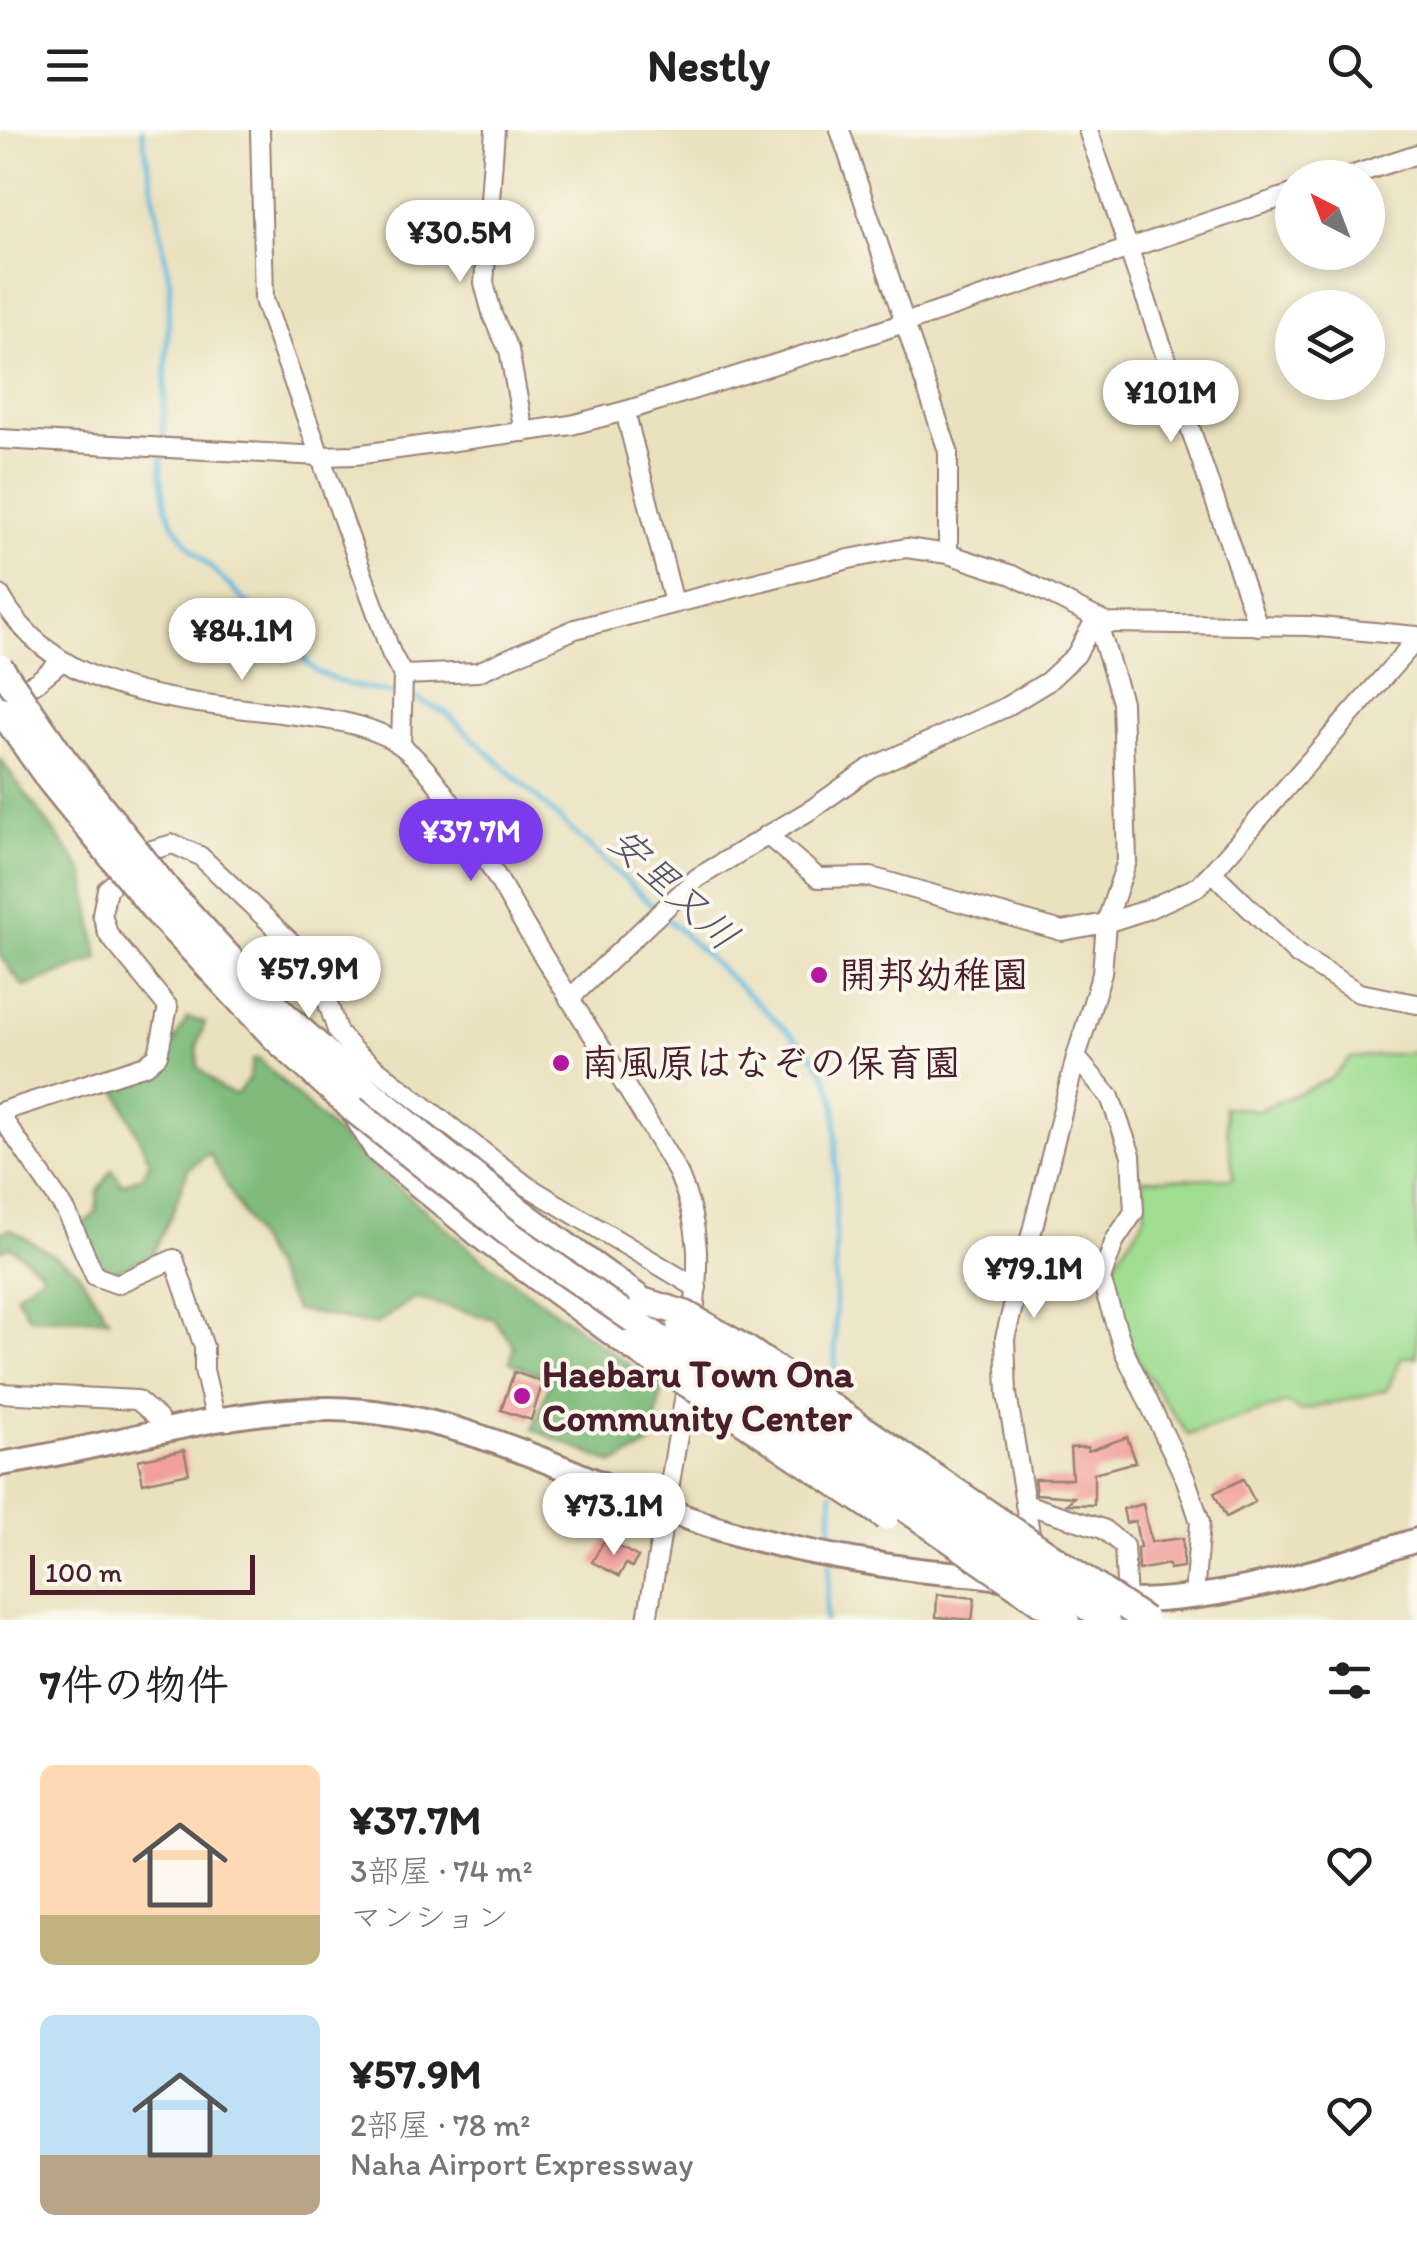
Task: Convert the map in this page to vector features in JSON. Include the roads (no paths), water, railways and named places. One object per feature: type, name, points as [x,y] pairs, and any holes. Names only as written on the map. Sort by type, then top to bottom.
[{"type":"highway","points":[[0,667],[161,900],[415,1130],[521,1214],[643,1301],[1106,1620]]},
{"type":"highway","points":[[0,709],[50,782],[161,900],[276,1039],[353,1110],[508,1233],[1066,1620]]},
{"type":"highway","points":[[353,1110],[378,1150],[578,1309],[1039,1620]]},
{"type":"highway","points":[[643,1301],[686,1314],[748,1350],[1136,1611]]},
{"type":"main road","points":[[0,1464],[228,1420],[330,1409],[394,1416],[486,1439],[665,1510],[737,1534],[858,1561],[1001,1578],[1136,1611],[1278,1581],[1417,1540]]},
{"type":"street","points":[[260,130],[264,300],[402,674],[401,746]]},
{"type":"street","points":[[495,130],[484,282],[492,317],[509,350],[524,432]]},
{"type":"street","points":[[840,130],[948,450],[948,554]]},
{"type":"street","points":[[1088,130],[1258,626]]},
{"type":"street","points":[[1385,165],[1417,154]]},
{"type":"street","points":[[0,439],[321,456],[355,455],[572,425],[907,322],[1275,200]]},
{"type":"street","points":[[625,411],[674,603]]},
{"type":"street","points":[[402,674],[478,672],[575,629],[906,548],[948,554],[1012,575],[1107,623],[1309,626],[1417,637]]},
{"type":"street","points":[[0,596],[36,640],[61,662],[85,675],[151,694],[318,718],[358,727],[401,746],[424,768],[463,825],[678,1173],[691,1206],[698,1240],[697,1288],[686,1398],[647,1620]]},
{"type":"street","points":[[569,999],[697,878],[870,768],[1004,708],[1046,682],[1076,655],[1096,618]]},
{"type":"street","points":[[1054,1620],[1033,1552],[1007,1394],[1005,1338],[1076,1057],[1102,973],[1106,923],[1127,862],[1122,702],[1096,618]]},
{"type":"street","points":[[767,834],[818,878],[871,876],[1062,932],[1106,923],[1196,887],[1417,637]]},
{"type":"street","points":[[0,699],[37,682],[61,662]]},
{"type":"street","points":[[228,1420],[214,1412],[204,1370],[204,1346],[174,1259],[117,1284],[95,1276],[66,1211],[0,1114],[146,1065],[158,1055],[168,1008],[108,934],[102,914],[107,889],[152,850],[173,844],[200,856],[315,965],[338,1032],[356,1053],[527,1186],[697,1288]]},
{"type":"street","points":[[1212,872],[1298,955],[1359,993],[1417,1004]]},
{"type":"street","points":[[1076,1057],[1110,1097],[1131,1155],[1134,1212],[1115,1240],[1101,1280],[1124,1351],[1186,1480],[1200,1522],[1194,1596]]},
{"type":"street","points":[[0,1393],[137,1400],[158,1418],[162,1432]]},
{"type":"street","points":[[1025,1504],[1103,1529],[1124,1546],[1136,1611]]},
{"type":"waterway","name":"安里又川","points":[[142,130],[170,284],[161,476],[174,525],[193,550],[316,671],[349,685],[415,698],[446,713],[821,1066],[836,1112],[835,1397]]},
{"type":"waterway","name":"安里又川","points":[[831,1547],[832,1493]]},
{"type":"waterway","name":"安里又川","points":[[825,1620],[830,1563]]},
{"type":"place","name":"開邦幼稚園","points":[[819,975]]},
{"type":"place","name":"南風原はなぞの保育園","points":[[561,1063]]},
{"type":"place","name":"Haebaru Town Ona Community Center","points":[[522,1396]]}]
